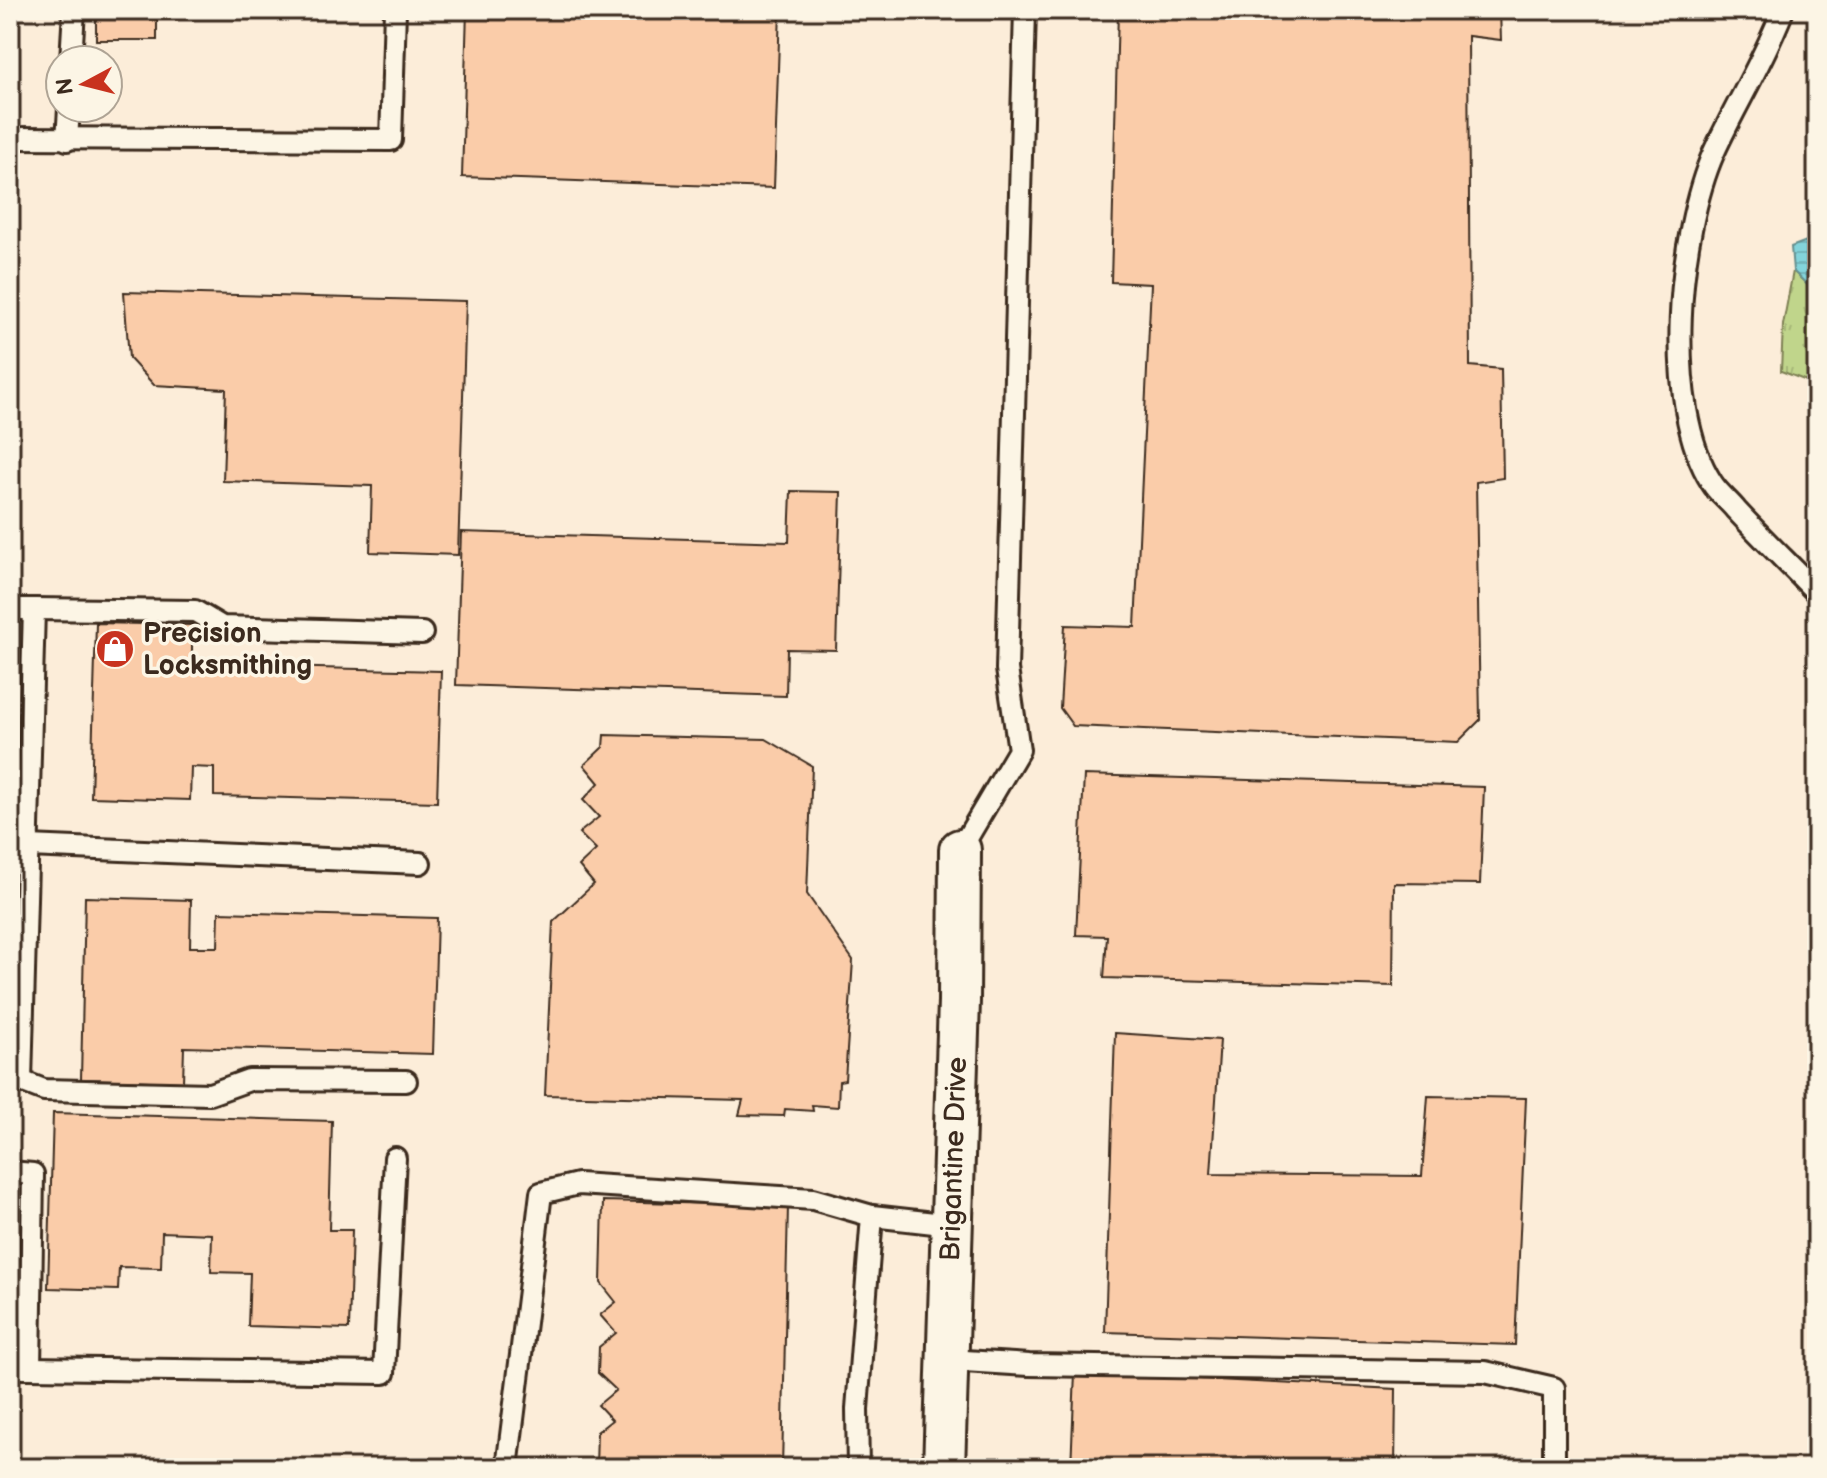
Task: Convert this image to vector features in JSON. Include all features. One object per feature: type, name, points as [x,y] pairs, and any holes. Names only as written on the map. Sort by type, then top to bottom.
[{"type":"street","name":"Brigantine Drive","points":[[944,1468],[960,850]]},
{"type":"lane","points":[[72,44],[74,10]]},
{"type":"lane","points":[[10,138],[391,140],[395,10]]},
{"type":"lane","points":[[960,850],[1019,750],[1007,669],[1025,10]]},
{"type":"lane","points":[[1783,10],[1748,89],[1714,152],[1700,190],[1684,263],[1682,354],[1686,411],[1696,449],[1712,484],[1817,593]]},
{"type":"lane","points":[[67,140],[68,124]]},
{"type":"lane","points":[[10,609],[195,611],[222,627],[422,633]]},
{"type":"lane","points":[[34,609],[29,846],[15,1080],[44,1090],[210,1094],[249,1080],[406,1081]]},
{"type":"lane","points":[[29,846],[420,863]]},
{"type":"lane","points":[[10,1172],[33,1174],[20,1368],[384,1373],[395,1158]]},
{"type":"lane","points":[[507,1468],[541,1193],[578,1184],[813,1199],[872,1216],[952,1225]]},
{"type":"lane","points":[[858,1468],[857,1409],[872,1216]]},
{"type":"lane","points":[[948,1360],[1029,1365],[1485,1372],[1554,1388],[1554,1468]]},
{"type":"green space","points":[[1793,271],[1817,294],[1817,385],[1781,371],[1783,325]]},
{"type":"water","points":[[1817,237],[1817,294],[1793,271],[1791,247]]},
{"type":"building","points":[[96,10],[157,10],[157,40],[96,40]]},
{"type":"building","points":[[467,10],[780,10],[774,188],[462,177]]},
{"type":"building","points":[[1118,10],[1500,10],[1501,40],[1468,36],[1470,366],[1501,369],[1503,478],[1476,482],[1480,720],[1458,742],[1073,726],[1060,708],[1065,625],[1135,627],[1151,284],[1111,282]]},
{"type":"building","points":[[124,292],[466,301],[458,555],[370,552],[372,486],[223,481],[226,389],[154,385],[129,358]]},
{"type":"building","points":[[791,491],[841,492],[836,650],[787,649],[786,696],[456,685],[461,532],[789,542]]},
{"type":"building","points":[[96,623],[192,625],[192,665],[441,671],[437,802],[214,796],[214,768],[191,767],[190,800],[91,797]]},
{"type":"building","points":[[604,735],[766,739],[812,766],[807,894],[853,960],[845,1080],[839,1081],[838,1107],[812,1105],[813,1111],[785,1109],[784,1116],[739,1115],[743,1100],[545,1095],[553,922],[594,884],[579,866],[596,850],[579,833],[599,817],[583,800],[599,783],[584,765],[603,747]]},
{"type":"building","points":[[1084,775],[1484,787],[1480,884],[1394,883],[1393,986],[1104,978],[1107,936],[1076,935]]},
{"type":"building","points":[[85,897],[191,900],[190,947],[218,947],[219,912],[437,918],[433,1054],[184,1047],[183,1082],[81,1079]]},
{"type":"building","points":[[1115,1033],[1220,1040],[1211,1174],[1422,1176],[1428,1096],[1526,1098],[1515,1345],[1105,1332]]},
{"type":"building","points":[[53,1113],[332,1121],[329,1230],[352,1230],[349,1329],[248,1326],[250,1273],[211,1272],[212,1234],[162,1232],[161,1268],[119,1267],[118,1290],[48,1288]]},
{"type":"building","points":[[603,1201],[788,1206],[782,1468],[596,1468],[597,1432],[612,1420],[598,1405],[616,1390],[598,1373],[599,1347],[616,1333],[600,1315],[616,1302],[601,1283]]},
{"type":"building","points":[[1075,1373],[1396,1389],[1395,1468],[1071,1468]]},
{"type":"place","name":"Precision Locksmithing","points":[[115,649]]}]
